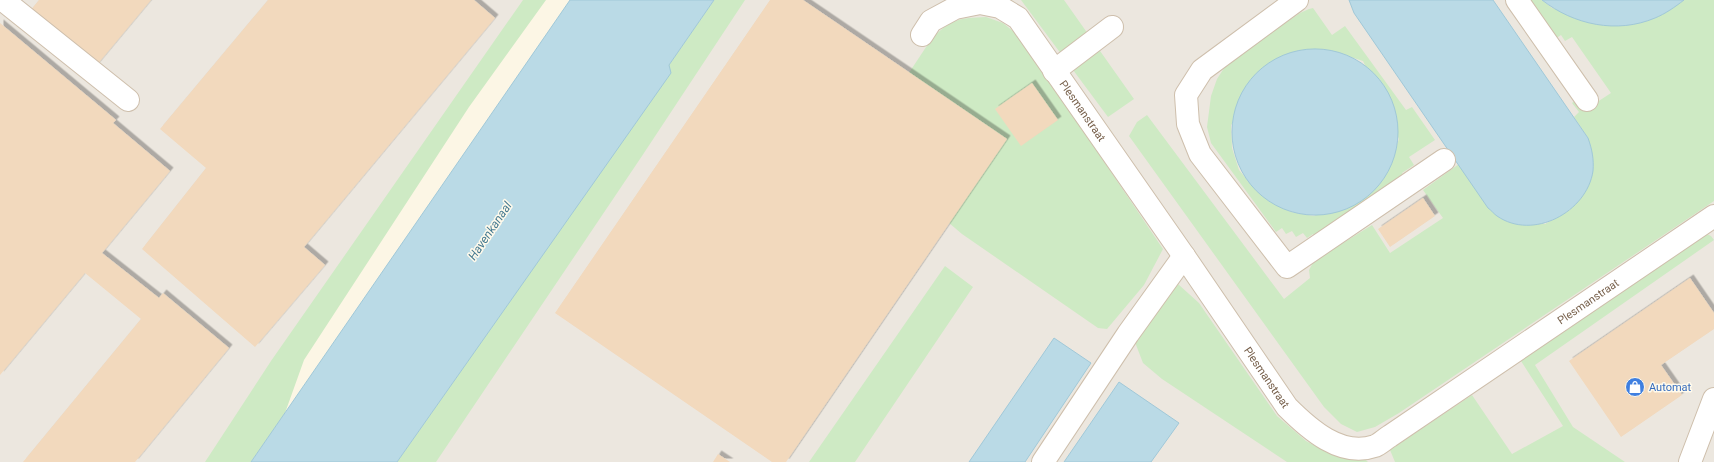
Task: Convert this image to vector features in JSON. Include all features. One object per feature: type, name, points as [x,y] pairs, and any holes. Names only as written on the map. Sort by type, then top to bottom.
[{"type":"street","points":[[3,0],[128,100]]},
{"type":"street","points":[[1297,0],[1202,70],[1186,94],[1188,124],[1200,154],[1288,267],[1444,160]]},
{"type":"street","points":[[1517,0],[1587,100]]},
{"type":"street","name":"Plesmanstraat","points":[[922,35],[931,21],[955,8],[980,3],[1000,7],[1018,18],[1287,407],[1308,428],[1336,444],[1349,449],[1362,449],[1378,454],[1714,217]]},
{"type":"street","points":[[1054,71],[1112,27]]},
{"type":"street","points":[[1043,462],[1128,334],[1184,256]]},
{"type":"street","points":[[1690,462],[1714,399]]},
{"type":"shaded area","points":[[0,0],[535,0],[218,462],[0,462]]},
{"type":"shaded area","points":[[714,0],[1714,0],[1714,462],[397,462],[670,73],[669,65]]},
{"type":"green space","points":[[523,0],[546,0],[469,107],[304,360],[285,413],[251,462],[205,462],[271,361]]},
{"type":"green space","points":[[714,0],[745,0],[436,462],[397,462],[670,73],[669,65]]},
{"type":"green space","points":[[1021,0],[1064,0],[1134,99],[1108,117]]},
{"type":"green space","points":[[1529,0],[1542,0],[1552,8],[1621,26],[1655,18],[1684,0],[1714,0],[1714,201],[1399,413],[1375,427],[1357,432],[1341,424],[1324,407],[1129,136],[1137,122],[1147,115],[1284,299],[1310,278],[1309,270],[1314,261],[1372,225],[1390,253],[1443,218],[1423,190],[1459,164],[1488,208],[1545,224],[1570,210],[1588,138],[1574,117],[1579,112],[1572,103],[1577,99],[1585,110],[1611,93],[1572,37],[1565,41],[1561,35],[1555,39]]},
{"type":"green space","points":[[1313,8],[1332,35],[1345,26],[1406,110],[1412,107],[1435,140],[1409,157],[1414,165],[1402,173],[1406,179],[1317,240],[1313,234],[1307,238],[1303,233],[1296,237],[1292,231],[1286,234],[1282,228],[1276,232],[1211,143],[1207,127],[1211,96],[1217,79],[1228,62],[1300,13]],"holes":[[[1302,50],[1332,53],[1363,61],[1399,139],[1388,170],[1380,183],[1314,216],[1291,212],[1271,202],[1255,189],[1239,170],[1232,148],[1231,125]]]},
{"type":"green space","points":[[986,17],[1003,23],[1020,37],[1163,249],[1144,285],[1107,329],[1098,328],[962,234],[860,147],[932,38],[945,27],[956,21],[969,18]]},
{"type":"green space","points":[[1705,233],[1711,236],[1714,240],[1535,365],[1573,427],[1625,462],[1395,462],[1390,450],[1472,395],[1512,454],[1563,426],[1521,361]]},
{"type":"green space","points":[[945,266],[973,287],[855,462],[809,462]]},
{"type":"green space","points":[[1178,284],[1199,303],[1277,416],[1306,441],[1325,451],[1343,457],[1365,459],[1368,462],[1287,462],[1162,379],[1143,363],[1133,337],[1161,297]]},
{"type":"water","name":"Havenkanaal","points":[[570,0],[714,0],[669,65],[671,73],[397,462],[251,462]]},
{"type":"water","points":[[1349,0],[1493,0],[1588,138],[1591,146],[1593,171],[1589,186],[1581,199],[1569,210],[1542,224],[1526,225],[1511,223],[1496,215],[1488,208],[1354,13]]},
{"type":"water","points":[[1542,0],[1684,0],[1670,10],[1641,23],[1611,26],[1582,21],[1568,16],[1554,9]]},
{"type":"water","points":[[1307,49],[1323,49],[1347,55],[1374,73],[1392,100],[1397,116],[1397,148],[1392,164],[1374,191],[1361,201],[1339,212],[1323,215],[1307,215],[1283,209],[1262,196],[1251,185],[1238,164],[1235,156],[1232,140],[1232,124],[1238,100],[1251,79],[1262,68],[1283,55],[1291,52]]},
{"type":"water","points":[[1054,338],[1091,363],[1025,462],[969,462]]},
{"type":"water","points":[[1119,382],[1179,423],[1151,462],[1064,462]]},
{"type":"building","points":[[39,0],[151,0],[96,66],[30,11]]},
{"type":"building","points":[[268,0],[474,0],[495,18],[304,247],[325,265],[255,347],[142,249],[206,168],[160,129]]},
{"type":"building","points":[[770,0],[803,0],[1007,139],[786,462],[772,462],[555,313]]},
{"type":"building","points":[[0,23],[116,120],[113,123],[170,171],[102,253],[159,298],[163,293],[229,348],[135,462],[23,462],[141,319],[85,273],[0,375]]},
{"type":"building","points":[[1032,83],[1058,120],[1021,146],[995,109]]},
{"type":"building","points":[[1423,198],[1435,216],[1390,247],[1378,229]]},
{"type":"building","points":[[1690,278],[1714,313],[1714,329],[1661,365],[1682,395],[1621,437],[1569,361]]},
{"type":"building","points":[[718,454],[730,462],[713,462]]},
{"type":"place","name":"Automat","points":[[1635,387]]}]
